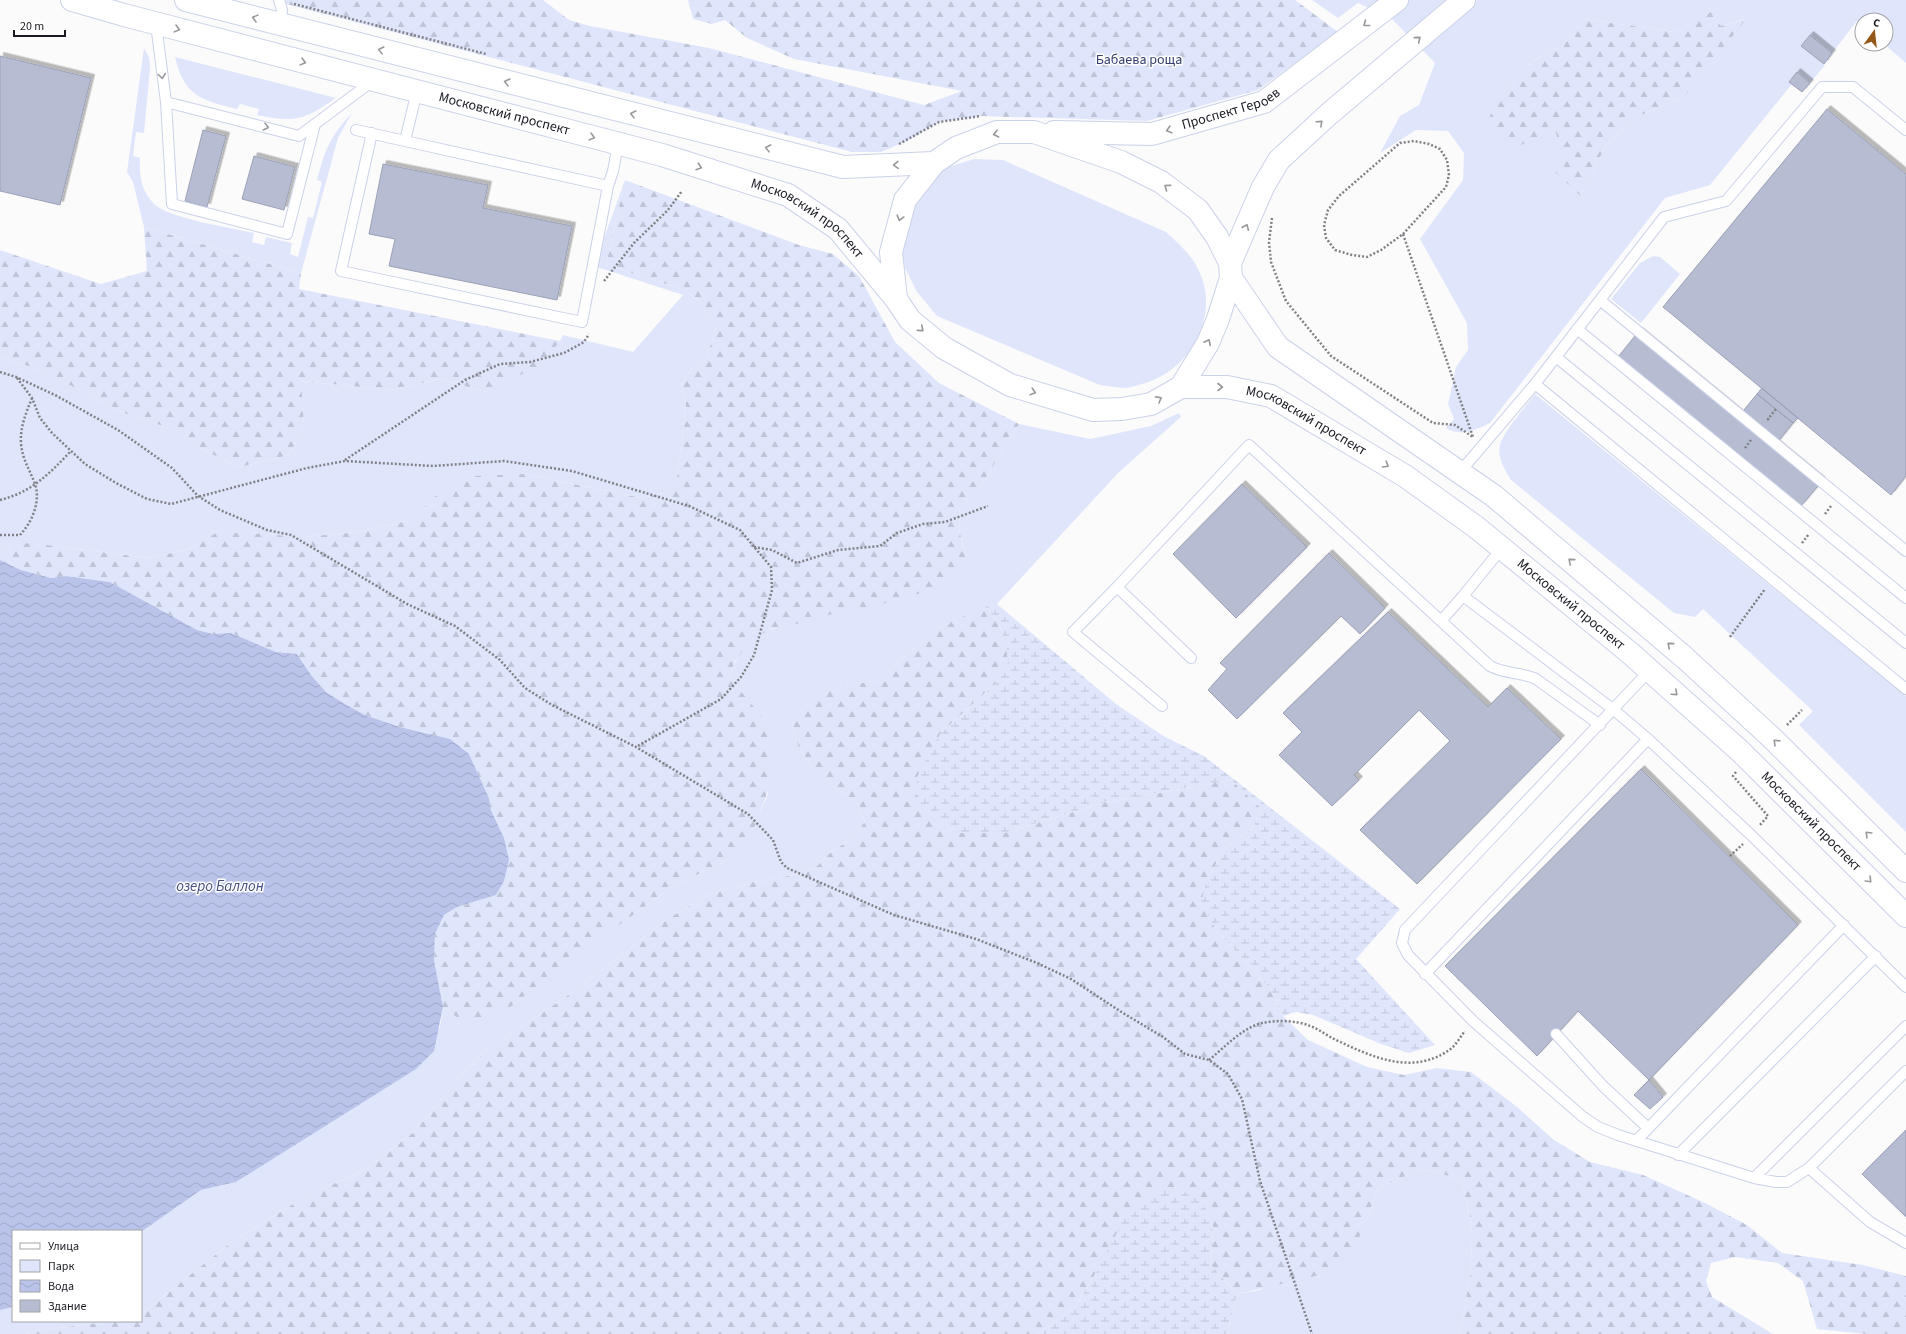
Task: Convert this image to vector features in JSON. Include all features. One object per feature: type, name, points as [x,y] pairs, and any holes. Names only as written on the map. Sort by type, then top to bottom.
[{"type":"main road","name":"Московский проспект","points":[[72,0],[156,24],[662,155],[788,195],[838,229],[896,299],[910,320],[944,348],[1010,385],[1093,410],[1122,409],[1151,404],[1181,387],[1227,387],[1271,396],[1405,476],[1476,527],[1502,548],[1650,670],[1740,751],[1906,916]]},
{"type":"main road","points":[[186,0],[843,167],[934,162]]},
{"type":"main road","name":"Проспект Героев","points":[[934,162],[956,148],[997,132],[1152,134],[1264,102],[1397,0]]},
{"type":"main road","points":[[1181,387],[1208,343],[1218,319],[1231,270],[1263,187],[1279,160],[1329,114],[1464,0]]},
{"type":"main road","points":[[1034,132],[1121,162],[1161,182],[1198,210],[1217,237],[1231,270],[1278,347],[1494,496],[1686,658],[1774,739],[1906,871]]},
{"type":"main road","points":[[896,299],[891,252],[905,200],[934,162]]},
{"type":"lane","points":[[281,25],[283,1]]},
{"type":"lane","points":[[156,24],[166,102],[172,204],[287,234],[316,124]]},
{"type":"lane","points":[[166,102],[299,136],[374,80]]},
{"type":"lane","points":[[1460,472],[1535,384],[1664,217],[1726,201],[1822,87],[1853,87],[1906,130]]},
{"type":"lane","points":[[405,140],[417,91]]},
{"type":"lane","points":[[356,130],[608,186]]},
{"type":"lane","points":[[372,133],[341,271],[582,322],[608,186],[614,171],[618,144]]},
{"type":"lane","points":[[1600,300],[1906,551]]},
{"type":"lane","points":[[1577,329],[1906,598]]},
{"type":"lane","points":[[1556,357],[1906,643]]},
{"type":"lane","points":[[1535,384],[1906,689]]},
{"type":"lane","points":[[1162,706],[1073,632],[1249,445],[1490,666],[1498,670],[1525,674],[1536,678],[1600,725]]},
{"type":"lane","points":[[1441,621],[1502,548]]},
{"type":"lane","points":[[1117,587],[1191,658]]},
{"type":"lane","points":[[1463,596],[1614,710],[1648,740],[1751,835],[1906,987]]},
{"type":"lane","points":[[1650,670],[1600,725],[1405,930],[1402,942],[1408,955],[1425,974],[1474,1022],[1583,1117],[1598,1127],[1678,1155],[1754,1178],[1776,1182],[1787,1182],[1809,1168],[1906,1071]]},
{"type":"lane","points":[[1425,974],[1648,740]]},
{"type":"lane","points":[[1636,1141],[1844,925]]},
{"type":"lane","points":[[1678,1155],[1876,956]]},
{"type":"lane","points":[[1754,1178],[1906,1026]]},
{"type":"lane","points":[[1556,1034],[1614,1096],[1648,1128]]},
{"type":"lane","points":[[1809,1168],[1870,1222],[1906,1244]]},
{"type":"path","points":[[283,1],[492,56]]},
{"type":"path","points":[[1414,141],[1428,144],[1440,149],[1447,160],[1449,175],[1446,187],[1403,234],[1381,250],[1367,257],[1352,256],[1335,250],[1326,238],[1324,225],[1328,210],[1339,196],[1400,143],[1414,141]]},
{"type":"path","points":[[601,288],[607,276],[617,267],[634,243],[668,210],[682,191]]},
{"type":"path","points":[[1272,214],[1269,242],[1271,262],[1286,301],[1331,356],[1433,423],[1455,425],[1484,444]]},
{"type":"path","points":[[1403,234],[1473,437]]},
{"type":"path","points":[[345,461],[465,380],[500,364],[530,362],[564,353],[584,342],[590,334],[591,327]]},
{"type":"path","points":[[0,372],[16,377],[55,395],[118,430],[172,468],[198,496],[220,510],[267,530],[290,535],[315,548],[345,568],[407,604],[456,626],[500,660],[530,691],[552,705],[636,747],[748,814],[773,840],[780,862],[787,868],[894,915],[976,939],[1037,963],[1071,979],[1163,1037],[1185,1054],[1209,1060],[1228,1074],[1242,1099],[1260,1182],[1312,1334]]},
{"type":"path","points":[[16,377],[32,398],[40,418],[52,433],[71,451],[85,464],[116,484],[147,499],[171,504],[307,468],[345,461],[433,466],[504,461],[572,471],[690,506],[740,530],[771,567],[772,590],[754,655],[741,677],[721,699],[636,747]]},
{"type":"path","points":[[0,535],[20,535],[30,524],[37,503],[36,485],[23,457],[21,442],[22,422],[32,398]]},
{"type":"path","points":[[0,500],[14,496],[36,485],[71,451]]},
{"type":"path","points":[[754,547],[772,550],[797,563],[838,550],[880,546],[897,533],[923,524],[945,522],[988,506]]},
{"type":"path","points":[[1209,1060],[1240,1034],[1260,1024],[1281,1021],[1310,1025],[1333,1038],[1383,1060],[1409,1064],[1432,1059],[1452,1047],[1474,1022]]},
{"type":"green space","name":"Бабаева роща","points":[[271,0],[543,0],[569,20],[590,26],[709,48],[924,105],[962,91],[794,59],[747,38],[725,20],[712,24],[693,19],[688,0],[1295,0],[1338,32],[1258,90],[1147,121],[980,116],[939,122],[907,141],[881,152],[852,152]]},
{"type":"green space","points":[[1312,0],[1906,0],[1906,63],[1893,52],[1894,12],[1854,12],[1854,25],[1832,53],[1809,35],[1801,46],[1825,65],[1810,83],[1797,72],[1789,81],[1792,84],[1710,185],[1665,198],[1490,423],[1468,432],[1457,432],[1446,428],[1454,419],[1448,404],[1456,367],[1468,350],[1467,323],[1420,239],[1463,180],[1464,153],[1448,131],[1416,130],[1380,153],[1400,116],[1419,105],[1435,63],[1391,18],[1358,3],[1338,18]],"holes":[[[1711,13],[1721,26],[1745,19],[1685,96],[1639,116],[1606,145],[1581,196],[1554,128],[1499,97],[1532,61],[1562,46],[1585,19],[1675,32]]]},
{"type":"green space","points":[[1711,12],[1721,26],[1746,19],[1685,96],[1639,116],[1606,145],[1581,196],[1553,170],[1562,150],[1554,128],[1517,147],[1503,143],[1489,118],[1499,97],[1532,61],[1562,46],[1585,19],[1675,32]]},
{"type":"green space","points":[[144,48],[149,57],[150,67],[144,133],[136,132],[133,156],[140,158],[140,171],[146,194],[154,204],[172,214],[201,222],[254,233],[252,242],[264,245],[266,237],[292,243],[290,254],[298,257],[308,217],[313,218],[322,182],[317,180],[329,144],[338,129],[352,113],[338,138],[301,273],[144,227],[133,182],[127,172]]},
{"type":"green space","points":[[175,57],[336,98],[316,111],[299,118],[281,119],[257,115],[259,109],[240,104],[237,109],[213,103],[196,94],[183,80]]},
{"type":"green space","points":[[974,159],[1003,160],[1166,232],[1185,250],[1199,271],[1205,289],[1206,306],[1203,324],[1196,340],[1186,355],[1174,368],[1159,378],[1128,388],[1100,385],[937,316],[917,292],[905,268],[900,240],[922,186],[945,168]]},
{"type":"green space","points":[[625,180],[606,265],[685,290],[700,302],[716,327],[706,360],[691,369],[681,386],[686,405],[677,478],[667,492],[642,498],[525,474],[434,497],[412,520],[358,532],[303,537],[252,533],[216,533],[189,549],[149,558],[62,547],[10,545],[0,555],[0,357],[41,370],[121,412],[181,432],[197,447],[239,467],[289,455],[304,426],[300,381],[391,390],[440,379],[486,392],[560,341],[563,335],[633,352],[683,295],[594,266]]},
{"type":"green space","points":[[625,180],[799,245],[833,254],[859,276],[895,342],[939,383],[1019,424],[980,487],[959,509],[960,533],[966,559],[945,584],[901,600],[773,628],[753,639],[735,661],[729,677],[768,724],[771,783],[752,833],[730,859],[673,886],[551,974],[512,1006],[478,1019],[458,1018],[443,1007],[434,960],[435,934],[444,915],[457,907],[496,895],[504,838],[491,809],[489,798],[469,754],[427,733],[400,727],[365,715],[345,704],[326,692],[311,675],[297,654],[276,652],[231,633],[213,634],[197,630],[110,582],[66,576],[51,578],[21,570],[0,560],[0,555],[10,545],[30,543],[149,558],[189,549],[216,533],[252,533],[303,537],[358,532],[412,520],[434,497],[475,476],[525,474],[642,498],[667,492],[677,478],[686,405],[681,386],[691,369],[706,360],[716,327],[700,302],[685,290],[606,265]]},
{"type":"green space","points":[[144,227],[301,273],[299,289],[560,341],[540,365],[486,392],[440,379],[391,390],[301,381],[304,426],[289,455],[239,467],[197,447],[181,432],[121,412],[41,370],[0,357],[0,250],[101,284],[147,271]]},
{"type":"green space","points":[[1653,256],[1660,257],[1680,274],[1641,323],[1611,299],[1640,263]]},
{"type":"green space","points":[[1535,394],[1906,696],[1906,832],[1799,725],[1813,711],[1703,609],[1695,617],[1674,613],[1511,480],[1501,459],[1499,450],[1500,445],[1510,426]]},
{"type":"green space","points":[[1179,413],[1181,417],[1119,472],[997,604],[940,627],[877,680],[817,693],[792,723],[798,745],[817,775],[856,802],[865,821],[855,837],[831,852],[815,868],[788,876],[753,882],[710,894],[664,921],[626,952],[567,996],[486,1051],[460,1077],[414,1132],[361,1172],[306,1196],[229,1244],[142,1313],[142,1231],[201,1190],[236,1182],[381,1090],[440,1027],[443,1007],[458,1018],[512,1006],[550,974],[673,886],[730,859],[760,812],[768,794],[744,696],[729,677],[738,656],[753,639],[781,626],[827,615],[852,606],[966,559],[960,533],[959,509],[980,487],[1019,424],[1090,439],[1151,426]]},
{"type":"green space","points":[[997,604],[1116,704],[1165,737],[1204,756],[1400,909],[1356,959],[1435,1045],[1409,1053],[1381,1044],[1313,1015],[1296,1012],[1283,1016],[1270,988],[1216,930],[1201,903],[1207,879],[1225,848],[1253,828],[1261,808],[1231,780],[1102,803],[1004,833],[953,833],[916,806],[917,777],[940,734],[998,681],[1008,663],[1006,645],[998,621],[985,607]]},
{"type":"green space","points":[[985,607],[998,621],[1006,645],[1009,663],[998,681],[940,734],[1004,833],[1102,803],[1231,780],[1261,808],[1253,828],[1225,848],[1207,879],[1216,930],[1270,988],[1283,1016],[1308,1040],[1367,1067],[1404,1075],[1437,1068],[1471,1072],[1516,1106],[1554,1140],[1590,1162],[1643,1175],[1705,1203],[1747,1225],[1782,1253],[1863,1265],[1906,1276],[1906,1334],[1866,1334],[1817,1329],[1803,1281],[1778,1263],[1735,1257],[1711,1263],[1706,1281],[1712,1297],[1773,1334],[1460,1334],[1472,1264],[1470,1216],[1461,1179],[1422,1169],[1378,1188],[1354,1249],[1324,1274],[1237,1294],[1211,1265],[1213,1225],[1100,1266],[1076,1306],[1038,1334],[26,1334],[36,1331],[105,1322],[142,1322],[142,1313],[229,1244],[306,1196],[361,1172],[414,1132],[460,1077],[486,1051],[567,996],[626,952],[664,921],[710,894],[753,882],[788,876],[815,868],[831,852],[855,837],[865,821],[856,802],[817,775],[798,745],[792,723],[817,692],[877,680],[940,627]]},
{"type":"green space","points":[[1422,1169],[1461,1179],[1470,1216],[1472,1264],[1460,1334],[1227,1334],[1237,1294],[1260,1290],[1367,1219],[1378,1188]]},
{"type":"green space","points":[[1167,1187],[1200,1197],[1213,1225],[1211,1265],[1237,1294],[1227,1334],[1038,1334],[1076,1306],[1100,1266],[1127,1212]]},
{"type":"green space","points":[[12,1307],[12,1322],[105,1322],[36,1331],[26,1334],[0,1334],[0,1310]]},
{"type":"water","name":"озеро Баллон","points":[[0,560],[21,570],[51,578],[66,576],[110,582],[197,630],[213,634],[231,633],[276,652],[297,654],[311,675],[326,692],[345,704],[365,715],[400,727],[450,739],[469,754],[489,798],[491,810],[504,838],[509,860],[504,881],[496,895],[457,907],[444,915],[435,934],[434,960],[443,1007],[434,1051],[416,1069],[236,1182],[201,1190],[142,1231],[142,1230],[12,1230],[12,1307],[0,1310]]},
{"type":"building","points":[[1810,35],[1832,53],[1824,64],[1801,46]]},
{"type":"building","points":[[0,56],[91,78],[60,205],[0,191]]},
{"type":"building","points":[[1797,72],[1810,83],[1802,92],[1789,82]]},
{"type":"building","points":[[1827,109],[1906,174],[1906,476],[1891,495],[1663,307]]},
{"type":"building","points":[[203,130],[226,136],[207,207],[185,201]]},
{"type":"building","points":[[254,156],[295,167],[284,210],[242,199]]},
{"type":"building","points":[[383,164],[488,185],[483,208],[572,226],[557,300],[389,266],[395,239],[369,234]]},
{"type":"building","points":[[1639,331],[1822,481],[1801,506],[1618,357]]},
{"type":"building","points":[[1762,388],[1798,418],[1793,423],[1757,394]]},
{"type":"building","points":[[1757,394],[1793,423],[1776,444],[1740,415]]},
{"type":"building","points":[[1242,484],[1307,547],[1236,618],[1173,554]]},
{"type":"building","points":[[1329,553],[1385,608],[1360,634],[1341,616],[1237,719],[1208,690],[1227,669],[1220,663]]},
{"type":"building","points":[[1388,612],[1488,707],[1507,688],[1561,739],[1417,884],[1360,830],[1450,741],[1419,710],[1354,775],[1359,780],[1332,806],[1279,755],[1302,732],[1283,713]]},
{"type":"building","points":[[1641,769],[1798,925],[1649,1080],[1578,1011],[1537,1056],[1445,966]]},
{"type":"building","points":[[1649,1080],[1663,1097],[1650,1109],[1634,1095]]},
{"type":"building","points":[[1906,1130],[1906,1217],[1862,1174]]}]
